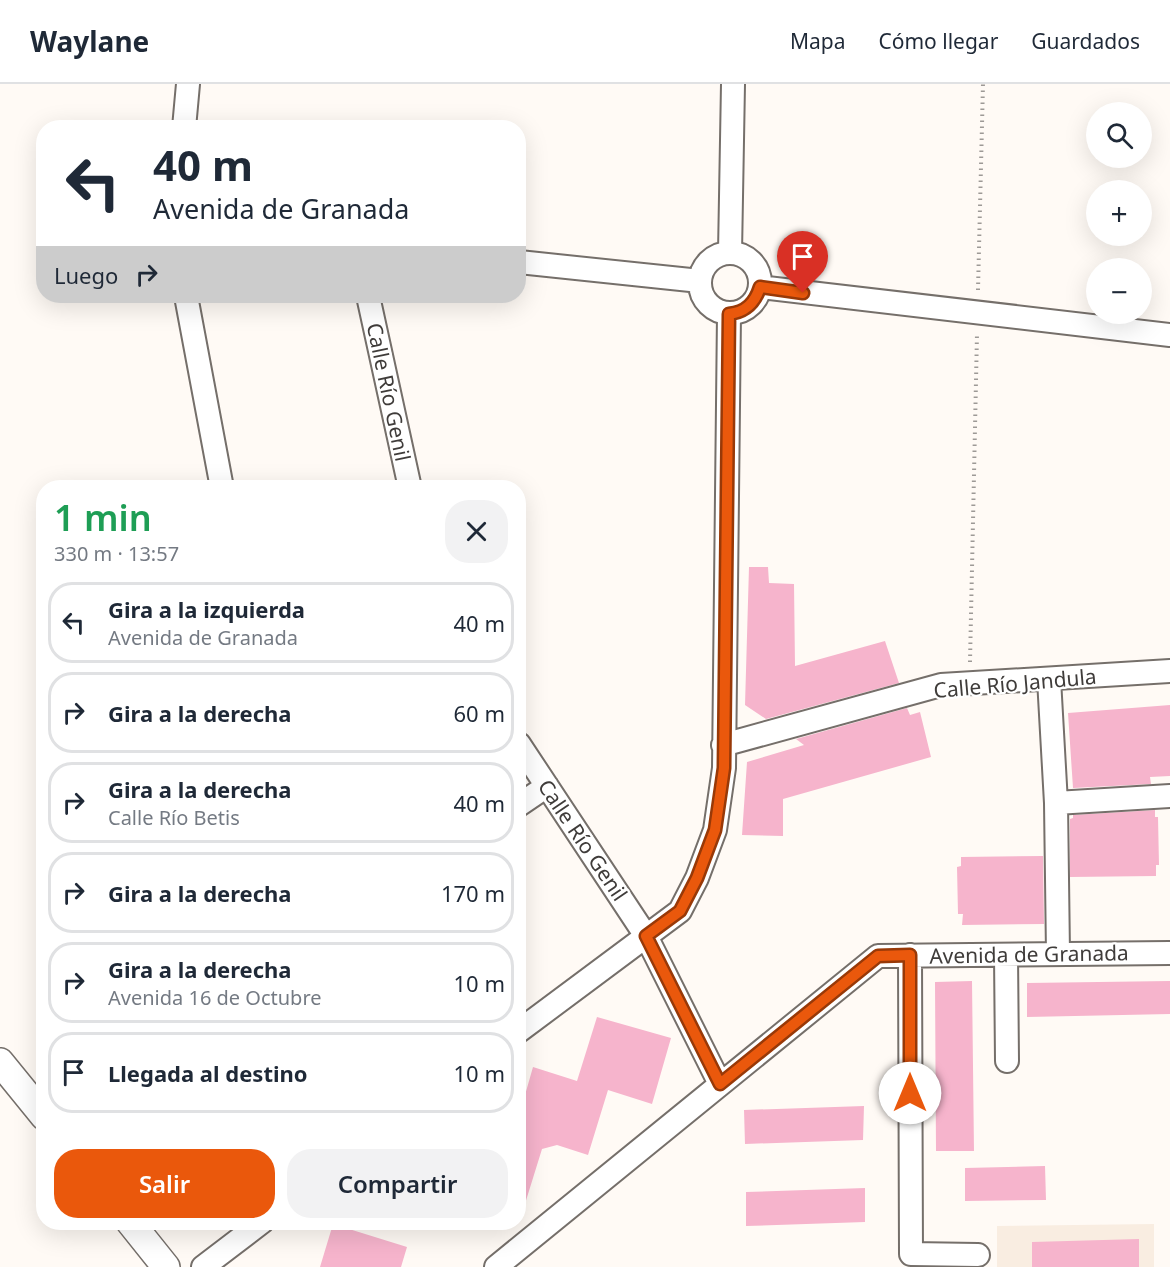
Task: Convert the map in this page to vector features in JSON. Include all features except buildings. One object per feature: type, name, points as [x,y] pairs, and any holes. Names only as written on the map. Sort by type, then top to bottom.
[{"type":"street","points":[[185,120],[188,84]]},
{"type":"street","points":[[730,253],[733,84]]},
{"type":"street","points":[[730,253],[749,260],[759,277],[760,287],[757,296],[746,309],[729,314],[720,312],[704,300],[699,281],[709,261],[719,255],[730,253]]},
{"type":"street","points":[[526,263],[699,281]]},
{"type":"street","points":[[760,287],[978,314],[1170,334]]},
{"type":"street","points":[[187,303],[220,480]]},
{"type":"street","name":"Calle Río Genil","points":[[370,303],[408,480]]},
{"type":"street","points":[[526,1026],[680,911],[697,878],[715,830],[724,768],[729,314]]},
{"type":"street","name":"Calle Río Jandula","points":[[723,745],[941,685],[1170,671]]},
{"type":"street","points":[[1049,679],[1056,803],[1059,954]]},
{"type":"street","name":"Calle Río Genil","points":[[526,754],[646,936],[720,1084]]},
{"type":"street","points":[[526,800],[547,786]]},
{"type":"street","points":[[1056,803],[1170,795]]},
{"type":"street","name":"Avenida de Granada","points":[[496,1267],[878,956],[1170,953]]},
{"type":"street","points":[[910,955],[910,1254],[978,1255]]},
{"type":"street","points":[[1006,955],[1008,1061]]},
{"type":"street","points":[[0,1062],[36,1106]]},
{"type":"street","points":[[136,1230],[166,1267]]},
{"type":"street","points":[[203,1267],[252,1230]]},
{"type":"path","points":[[969,683],[983,84]]},
{"type":"shaded area","points":[[1154,1224],[1154,1267],[997,1267],[997,1226]]},
{"type":"route","points":[[803,293],[760,287],[757,296],[746,309],[729,314],[724,768],[715,830],[697,878],[680,911],[646,936],[720,1084],[878,956],[910,955],[910,1093]]}]
